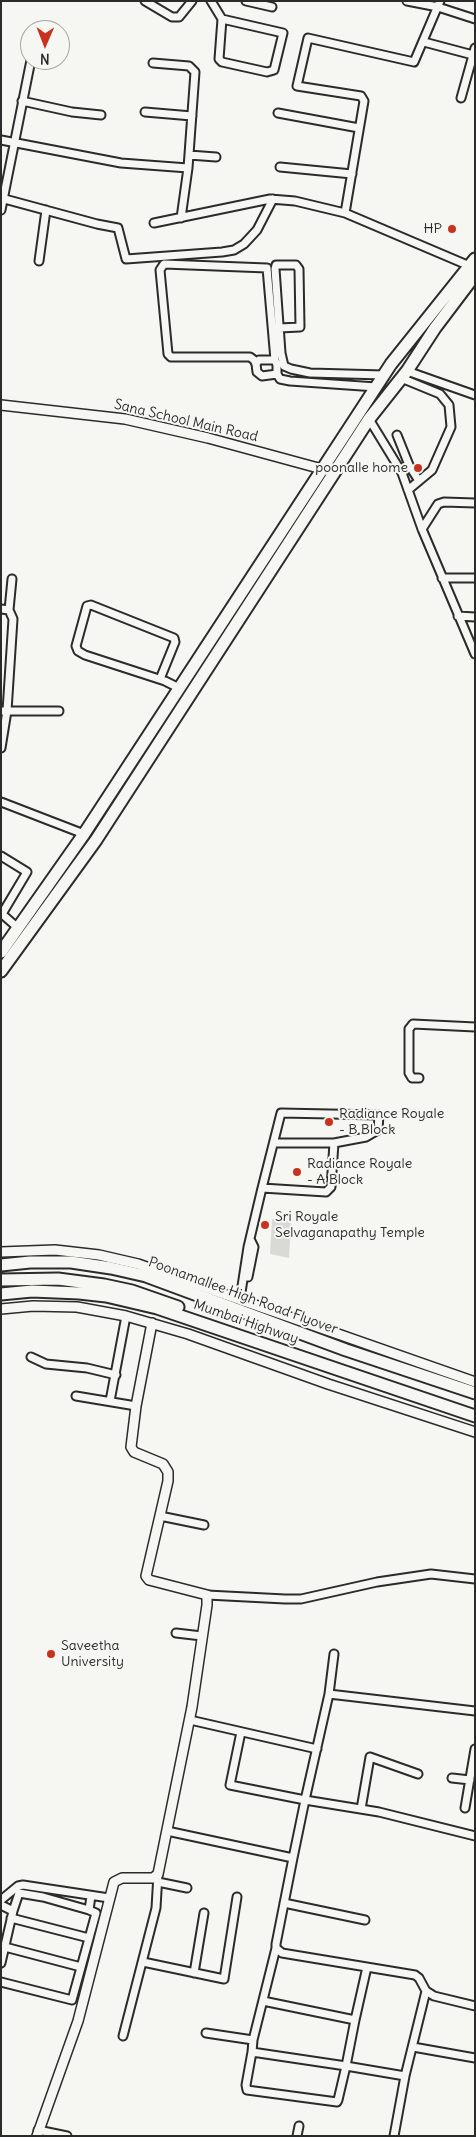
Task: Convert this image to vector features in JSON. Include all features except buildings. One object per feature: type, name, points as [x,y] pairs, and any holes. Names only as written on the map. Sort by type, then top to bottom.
[{"type":"main road","points":[[1,952],[6,938],[18,928],[84,834],[179,688],[328,470],[404,374],[473,267]]},
{"type":"main road","points":[[1,971],[24,942],[96,840],[328,470],[376,386],[473,267]]},
{"type":"main road","name":"Poonamallee High Road Flyover","points":[[1,1265],[30,1262],[71,1262],[112,1268],[146,1276],[346,1350],[472,1387]]},
{"type":"main road","points":[[1,1280],[58,1279],[117,1287],[179,1307],[250,1339]]},
{"type":"main road","name":"Mumbai Highway","points":[[1,1294],[55,1291],[106,1296],[157,1308],[475,1416]]},
{"type":"street","points":[[144,1],[172,17],[178,17],[192,1]]},
{"type":"street","points":[[211,1],[222,20],[218,59],[222,62],[267,72],[274,70],[284,33],[222,20]]},
{"type":"street","points":[[246,1],[272,7]]},
{"type":"street","points":[[407,1],[439,4],[475,19]]},
{"type":"street","points":[[345,213],[364,101],[361,96],[297,86],[308,38],[414,62],[439,4]]},
{"type":"street","points":[[424,42],[474,52],[461,98]]},
{"type":"street","points":[[153,63],[190,66],[195,72],[188,168],[181,218]]},
{"type":"street","points":[[1,210],[29,70]]},
{"type":"street","points":[[22,101],[72,112],[101,115]]},
{"type":"street","points":[[145,112],[192,116]]},
{"type":"street","points":[[278,114],[359,128]]},
{"type":"street","points":[[1,140],[121,164],[188,168]]},
{"type":"street","points":[[189,155],[216,157]]},
{"type":"street","points":[[280,167],[352,174]]},
{"type":"street","points":[[3,198],[118,228],[126,259],[234,250],[244,244],[257,230],[273,199]]},
{"type":"street","points":[[154,223],[273,199],[295,201],[345,213],[473,267]]},
{"type":"street","points":[[40,261],[46,210]]},
{"type":"street","points":[[277,374],[262,376],[257,372],[256,364],[250,357],[171,357],[168,354],[160,270],[164,264],[267,268],[274,360],[277,365],[277,374],[280,378],[290,381],[376,386]]},
{"type":"street","points":[[279,328],[296,329],[300,327],[299,269],[296,265],[276,265],[279,328],[284,366],[291,370],[310,373],[384,375]]},
{"type":"street","points":[[256,364],[259,360],[274,360]]},
{"type":"street","points":[[404,374],[475,395]]},
{"type":"street","points":[[404,374],[440,394],[449,405],[451,428],[432,470],[408,490]]},
{"type":"street","name":"Sana School Main Road","points":[[1,404],[125,418],[328,470]]},
{"type":"street","points":[[369,419],[402,473],[422,529],[475,654]]},
{"type":"street","points":[[397,435],[409,465],[419,481]]},
{"type":"street","points":[[422,529],[438,504],[444,502],[475,503]]},
{"type":"street","points":[[442,578],[475,578]]},
{"type":"street","points":[[1,748],[13,619],[5,610],[12,579]]},
{"type":"street","points":[[160,679],[175,642],[174,638],[91,605],[87,606],[76,646],[78,651],[85,656],[160,679],[179,688]]},
{"type":"street","points":[[458,616],[475,617]]},
{"type":"street","points":[[4,711],[59,711]]},
{"type":"street","points":[[1,802],[84,834]]},
{"type":"street","points":[[1,856],[27,872],[2,914],[18,928]]},
{"type":"street","points":[[6,938],[24,942]]},
{"type":"street","points":[[419,1078],[412,1078],[408,1073],[409,1029],[413,1024],[475,1027]]},
{"type":"street","points":[[242,1300],[248,1247],[281,1113],[379,1115],[378,1130],[366,1137],[334,1143],[274,1143]]},
{"type":"street","points":[[262,1188],[326,1192],[331,1187],[334,1143]]},
{"type":"street","points":[[1,1252],[55,1250],[119,1259],[159,1270],[472,1387]]},
{"type":"street","points":[[1,1310],[53,1306],[77,1307],[126,1316],[152,1323],[475,1432]]},
{"type":"street","points":[[110,1401],[126,1316]]},
{"type":"street","points":[[152,1323],[136,1406],[131,1447],[134,1452],[163,1464],[168,1472],[168,1481],[146,1576],[149,1580],[207,1595],[285,1600],[430,1574],[475,1579]]},
{"type":"street","points":[[32,1357],[46,1364],[87,1368],[116,1375]]},
{"type":"street","points":[[76,1396],[136,1406]]},
{"type":"street","points":[[160,1516],[204,1525]]},
{"type":"street","points":[[123,2036],[156,1908],[158,1878],[190,1720],[207,1595]]},
{"type":"street","points":[[176,1633],[202,1636]]},
{"type":"street","points":[[334,1654],[329,1694],[305,1800],[276,1948],[253,2040],[247,2090],[335,2103],[338,2100],[367,1967]]},
{"type":"street","points":[[329,1694],[475,1711]]},
{"type":"street","points":[[190,1720],[317,1749]]},
{"type":"street","points":[[241,1732],[230,1785],[360,1809],[475,1836]]},
{"type":"street","points":[[464,1808],[475,1749]]},
{"type":"street","points":[[360,1809],[370,1757],[418,1774]]},
{"type":"street","points":[[452,1778],[470,1780]]},
{"type":"street","points":[[167,1831],[293,1858]]},
{"type":"street","points":[[67,2136],[37,2133],[78,2021],[114,1882],[122,1878],[158,1878],[187,1888]]},
{"type":"street","points":[[1,1900],[18,1886],[23,1885],[109,1898]]},
{"type":"street","points":[[1,1963],[19,1893],[43,1897],[96,1913],[72,2000],[1,1982]]},
{"type":"street","points":[[89,1910],[91,1896]]},
{"type":"street","points":[[143,1962],[224,1979],[238,1897]]},
{"type":"street","points":[[284,1903],[365,1920]]},
{"type":"street","points":[[1,1905],[12,1915],[90,1938]]},
{"type":"street","points":[[194,1973],[204,1913]]},
{"type":"street","points":[[5,1947],[81,1967]]},
{"type":"street","points":[[276,1948],[282,1953],[415,1975],[419,1978],[426,1991],[434,1996],[475,2006]]},
{"type":"street","points":[[394,2136],[405,2076],[426,1991]]},
{"type":"street","points":[[264,2001],[355,2020]]},
{"type":"street","points":[[206,2033],[253,2040]]},
{"type":"street","points":[[413,2047],[475,2058]]},
{"type":"street","points":[[252,2052],[405,2076]]},
{"type":"street","points":[[297,2136],[299,2126]]},
{"type":"shaded area","points":[[272,1219],[291,1221],[289,1258],[270,1254]]},
{"type":"place","name":"HP","points":[[452,229]]},
{"type":"place","name":"poonalle home","points":[[418,468]]},
{"type":"place","name":"Radiance Royale - B Block","points":[[329,1122]]},
{"type":"place","name":"Radiance Royale - A Block","points":[[297,1172]]},
{"type":"place","name":"Sri Royale Selvaganapathy Temple","points":[[265,1225]]},
{"type":"place","name":"Saveetha University","points":[[51,1654]]}]
